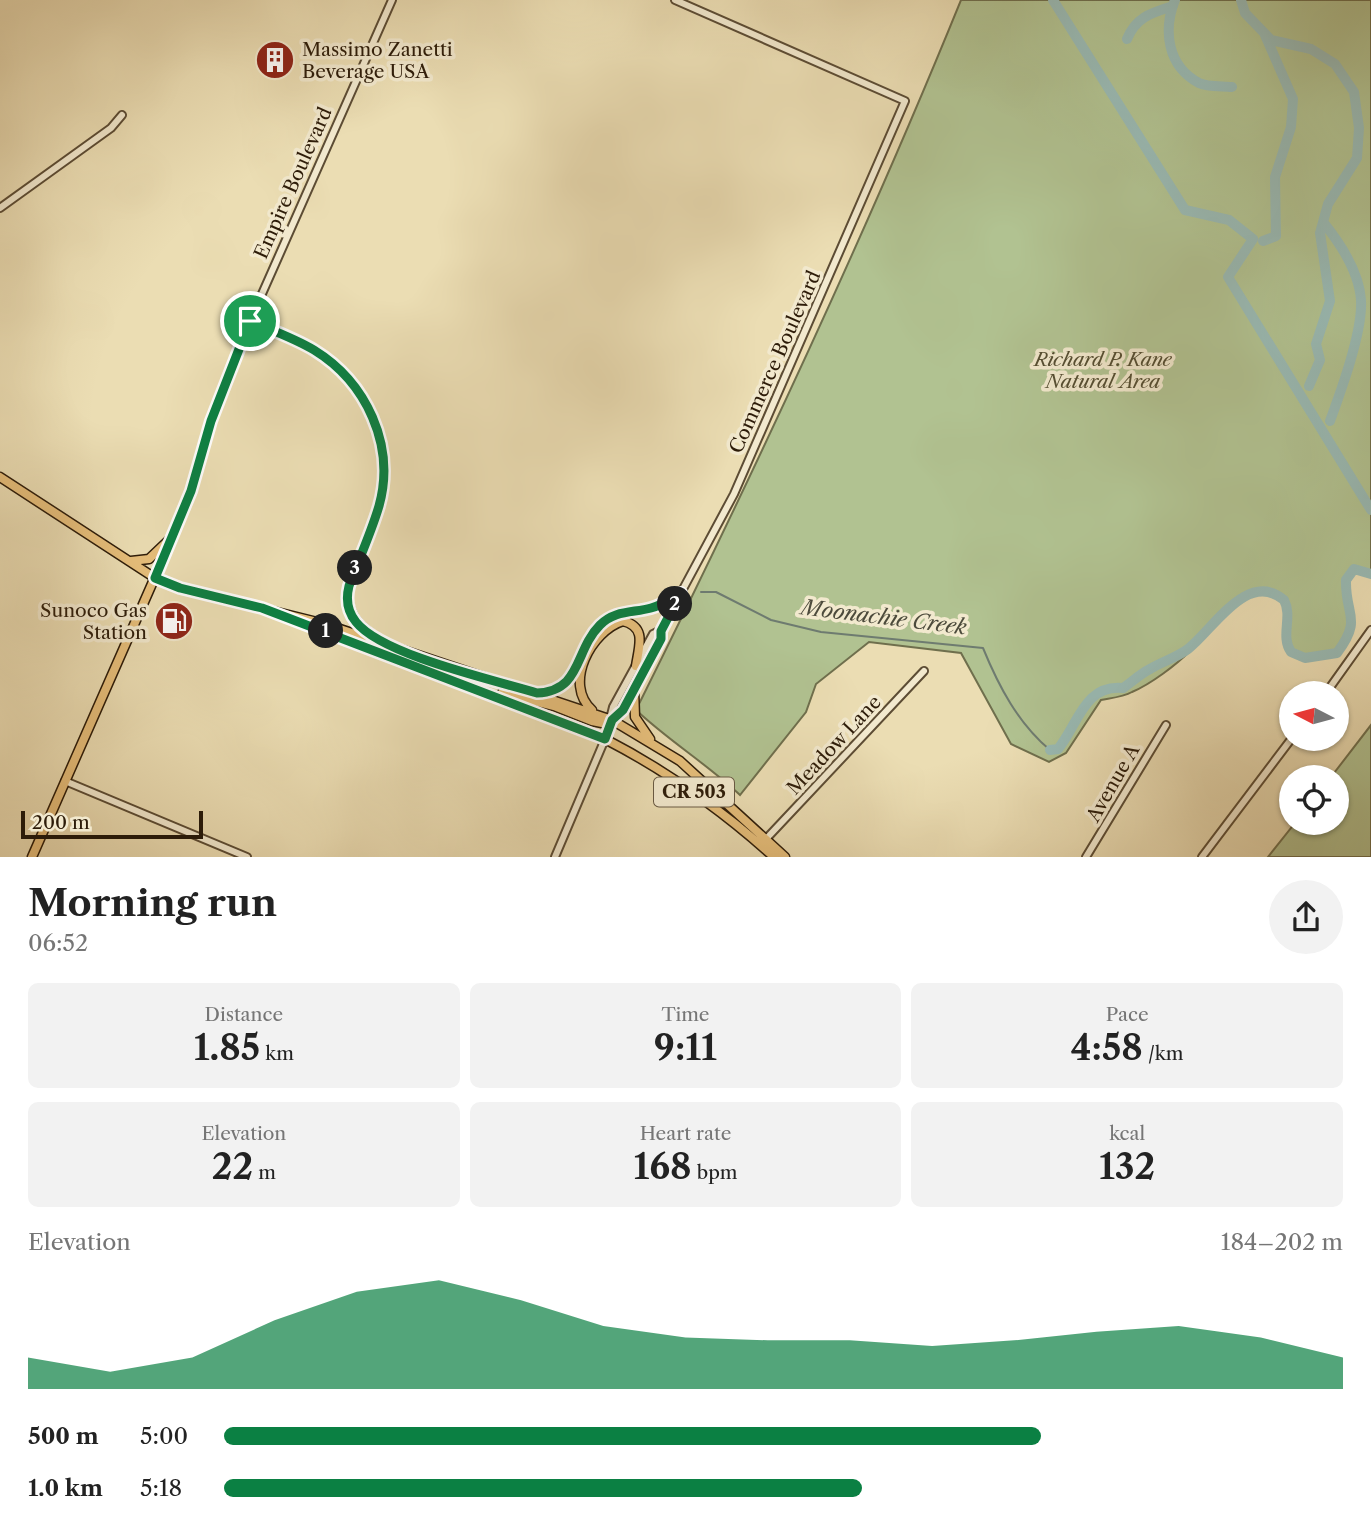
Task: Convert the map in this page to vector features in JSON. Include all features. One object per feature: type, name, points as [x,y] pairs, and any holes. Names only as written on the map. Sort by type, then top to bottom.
[{"type":"main road","name":"Empire Boulevard","points":[[32,857],[173,536],[191,491],[211,421],[250,321]]},
{"type":"main road","points":[[250,321],[305,345],[326,358],[351,382],[373,418],[383,455],[382,491],[349,586],[347,601],[356,623],[387,645]]},
{"type":"main road","name":"CR 503","points":[[0,477],[155,578],[180,588],[325,624],[612,720],[652,741],[690,770],[785,857]]},
{"type":"main road","points":[[128,561],[149,559],[173,536]]},
{"type":"main road","points":[[537,693],[553,691],[564,685],[592,635],[603,622],[619,613],[660,605],[681,593]]},
{"type":"main road","name":"CR 503","points":[[262,608],[605,739],[643,758],[698,795],[774,857]]},
{"type":"main road","points":[[594,712],[586,705],[580,675],[598,635],[611,625],[623,621],[637,628],[641,636],[636,666]]},
{"type":"main road","points":[[478,689],[554,706],[592,721],[602,723],[612,720]]},
{"type":"main road","points":[[634,689],[635,717],[652,741]]},
{"type":"street","name":"Empire Boulevard","points":[[250,321],[392,0]]},
{"type":"street","name":"Commerce Boulevard","points":[[612,720],[623,710],[661,639],[661,631],[745,469],[905,101],[675,0]]},
{"type":"street","points":[[0,208],[111,128],[122,115]]},
{"type":"street","points":[[1335,681],[1371,630]]},
{"type":"street","name":"Commerce Boulevard","points":[[612,720],[613,707],[653,634],[661,631]]},
{"type":"street","name":"Meadow Lane","points":[[766,839],[924,671]]},
{"type":"street","points":[[555,857],[612,720]]},
{"type":"street","name":"Avenue A","points":[[1086,857],[1166,724]]},
{"type":"street","points":[[1202,857],[1282,751]]},
{"type":"street","points":[[65,781],[247,857]]},
{"type":"green space","name":"Richard P. Kane Natural Area","points":[[961,0],[1371,0],[1371,574],[1354,569],[1346,580],[1351,624],[1337,653],[1305,658],[1291,652],[1287,640],[1284,600],[1270,592],[1257,592],[1231,606],[1190,651],[1163,674],[1128,694],[1101,700],[1066,753],[1049,762],[1011,744],[961,653],[869,642],[816,684],[806,712],[740,795],[636,710],[805,358],[885,180]]},
{"type":"green space","points":[[1371,725],[1371,857],[1268,857],[1285,835],[1349,835],[1349,765],[1340,765]]},
{"type":"waterway","points":[[1053,0],[1185,210],[1229,220],[1253,239],[1228,277],[1371,510]]},
{"type":"waterway","points":[[1175,0],[1169,35],[1170,46],[1180,67],[1199,83],[1232,87]]},
{"type":"waterway","points":[[1241,0],[1245,13],[1271,40],[1311,49],[1335,64],[1354,92],[1359,128],[1357,158],[1328,204],[1320,233],[1330,301],[1316,344],[1320,360],[1309,386]]},
{"type":"waterway","points":[[1127,39],[1140,21],[1173,6]]},
{"type":"waterway","points":[[1263,241],[1276,236],[1275,177],[1291,127],[1293,99],[1265,35]]},
{"type":"waterway","points":[[1323,222],[1353,268],[1361,300],[1355,344],[1330,421]]},
{"type":"waterway","name":"Moonachie Creek","points":[[1050,750],[1058,749],[1083,708],[1099,692],[1110,688],[1123,688],[1146,671],[1183,652],[1232,606],[1257,592],[1270,592],[1284,600],[1287,640],[1291,652],[1305,658],[1337,653],[1351,624],[1346,580],[1354,569],[1371,574]]},
{"type":"waterway","name":"Moonachie Creek","points":[[701,592],[716,592],[771,620],[821,632],[983,648],[1010,704],[1028,728],[1050,750]]},
{"type":"place","name":"Massimo Zanetti Beverage USA","points":[[275,60]]},
{"type":"place","name":"Sunoco Gas Station","points":[[174,621]]},
{"type":"route","points":[[250,321],[305,345],[326,358],[360,393],[373,418],[383,455],[382,491],[349,586],[347,601],[356,623],[387,645],[537,693],[549,692],[559,689],[569,681],[592,635],[603,622],[619,613],[660,605],[681,593],[661,631],[661,639],[623,710],[612,720],[605,739],[447,676],[262,608],[180,588],[155,578],[191,491],[211,421],[250,321]]}]
